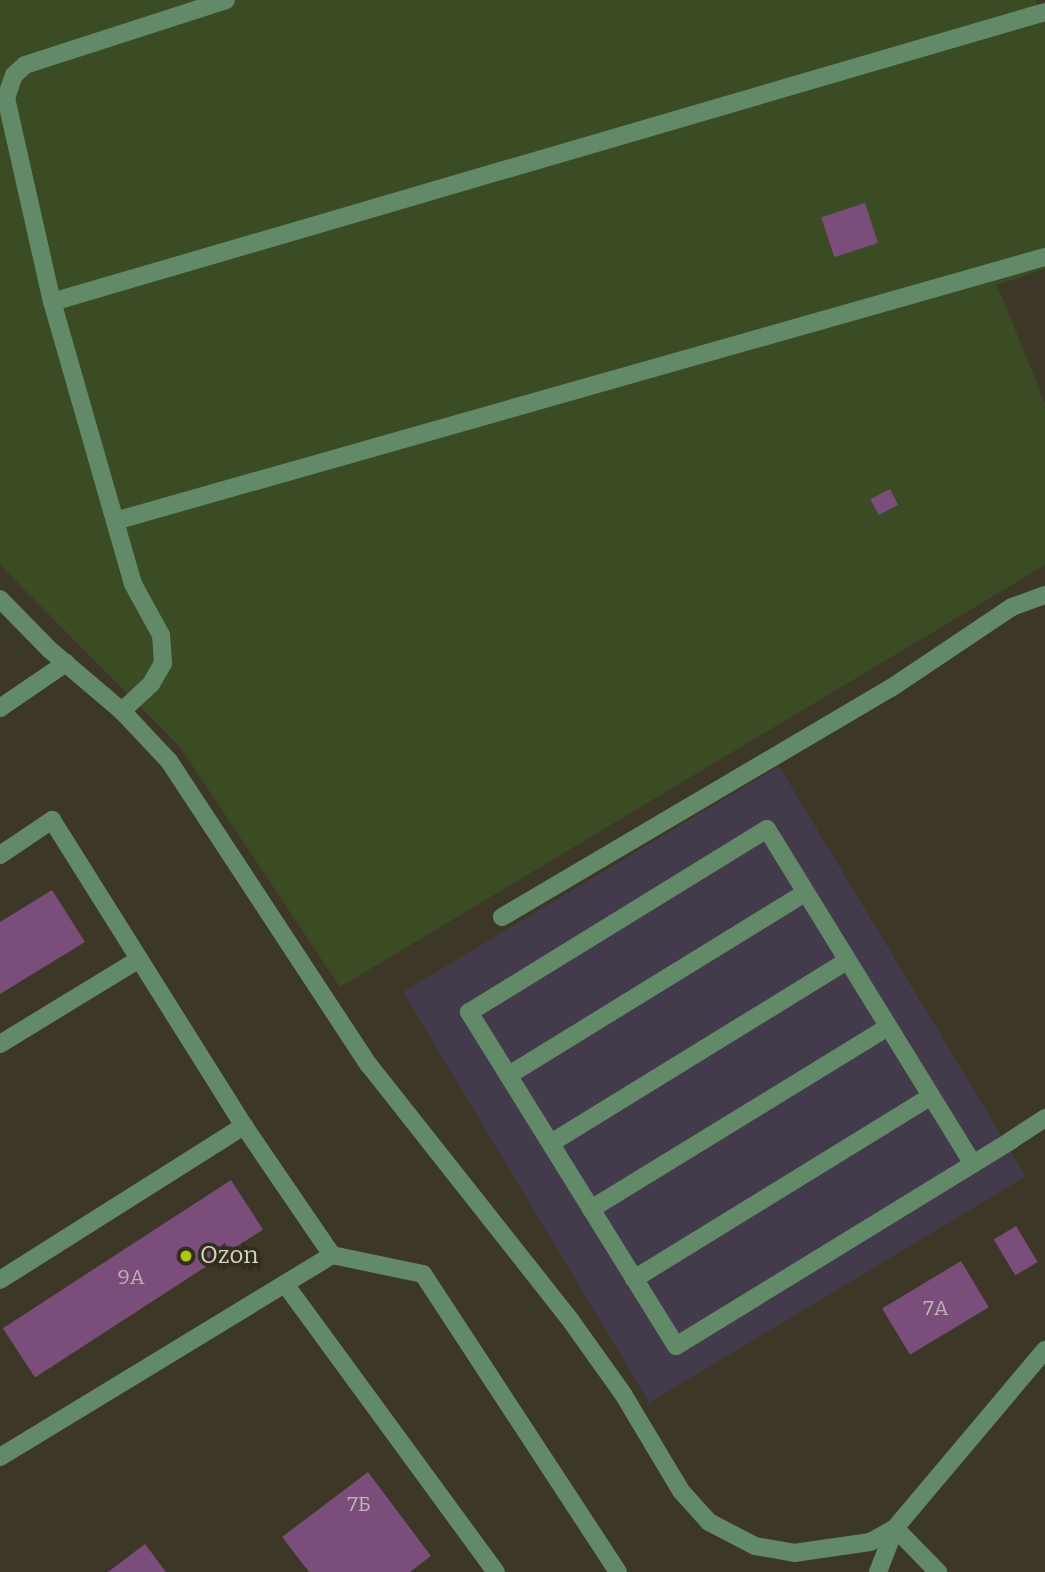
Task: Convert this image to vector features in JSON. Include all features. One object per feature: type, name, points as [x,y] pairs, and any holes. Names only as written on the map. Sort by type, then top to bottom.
[{"type":"street","points":[[122,711],[151,684],[163,663],[160,635],[133,584],[52,302],[6,98],[14,75],[25,65],[226,0]]},
{"type":"street","points":[[1042,0],[1045,5]]},
{"type":"street","points":[[52,302],[1045,12]]},
{"type":"street","points":[[115,521],[1045,257]]},
{"type":"street","points":[[502,917],[891,688],[1012,607],[1045,595]]},
{"type":"street","points":[[0,599],[66,663],[122,711],[189,790],[369,1065],[571,1321],[623,1394],[681,1492],[709,1522],[755,1546],[794,1553],[870,1542],[895,1528]]},
{"type":"street","points":[[0,708],[66,663]]},
{"type":"street","points":[[0,855],[52,820],[244,1126],[332,1255]]},
{"type":"street","points":[[972,1164],[766,829],[469,1012],[676,1346],[972,1164],[1045,1118]]},
{"type":"street","points":[[509,1075],[806,893]]},
{"type":"street","points":[[0,1044],[139,959]]},
{"type":"street","points":[[551,1143],[848,961]]},
{"type":"street","points":[[592,1209],[888,1027]]},
{"type":"street","points":[[634,1279],[931,1096]]},
{"type":"street","points":[[0,1280],[244,1126]]},
{"type":"street","points":[[0,1457],[332,1255],[423,1274],[618,1572]]},
{"type":"street","points":[[285,1284],[496,1572]]},
{"type":"street","points":[[878,1572],[895,1528],[1045,1350]]},
{"type":"street","points":[[895,1528],[938,1572]]},
{"type":"shaded area","points":[[779,766],[1026,1177],[649,1403],[403,992]]},
{"type":"green space","points":[[0,0],[1035,0],[1045,19],[1045,269],[997,285],[1045,403],[1045,565],[340,987],[180,747],[0,565]]},
{"type":"building","points":[[865,203],[878,243],[834,257],[821,217]]},
{"type":"building","points":[[890,489],[898,505],[879,515],[870,499]]},
{"type":"building","points":[[52,890],[85,942],[0,994],[0,922]]},
{"type":"building","points":[[231,1180],[263,1229],[35,1378],[3,1328]]},
{"type":"building","points":[[1016,1226],[1038,1262],[1015,1275],[994,1239]]},
{"type":"building","points":[[961,1261],[989,1307],[910,1355],[882,1308]]},
{"type":"building","points":[[368,1472],[431,1556],[410,1572],[309,1572],[282,1537]]},
{"type":"building","points":[[145,1544],[166,1572],[108,1572]]},
{"type":"place","name":"Ozon","points":[[186,1256]]}]
